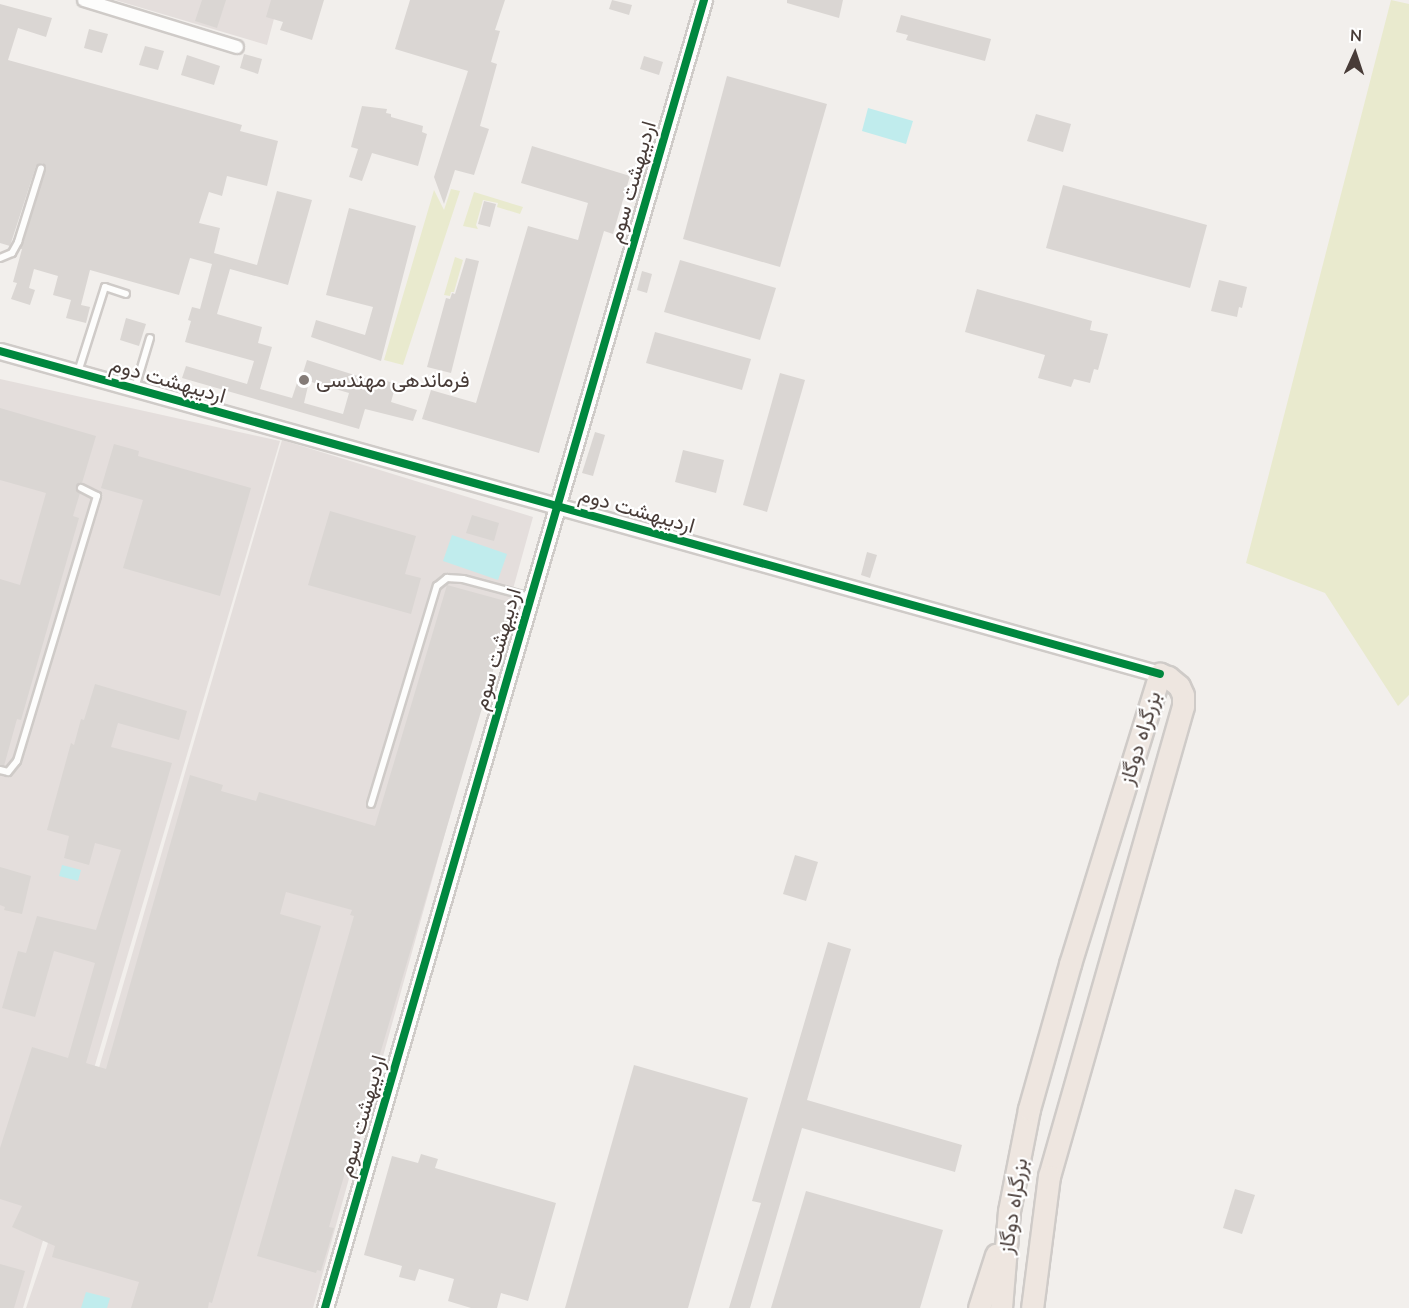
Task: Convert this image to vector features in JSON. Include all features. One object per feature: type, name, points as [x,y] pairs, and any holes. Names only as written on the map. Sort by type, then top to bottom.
[{"type":"highway","name":"بزرگراه دوگاز","points":[[1001,1308],[1009,1211],[1029,1109],[1066,975],[1160,674],[1179,686],[1184,695],[1183,706],[1052,1165],[1032,1308]]},
{"type":"highway","points":[[979,1308],[1009,1211]]},
{"type":"highway","points":[[1039,1248],[1044,1308]]},
{"type":"street","points":[[84,0],[237,47]]},
{"type":"street","name":"اردیبهشت سوم","points":[[326,1308],[704,0]]},
{"type":"street","name":"اردیبهشت دوم","points":[[0,351],[1160,674]]},
{"type":"lane","points":[[0,258],[12,253],[18,242],[41,168]]},
{"type":"lane","points":[[78,373],[105,287],[126,294]]},
{"type":"lane","points":[[135,389],[150,338]]},
{"type":"lane","points":[[0,770],[8,772],[17,761],[97,495],[81,488]]},
{"type":"lane","points":[[371,804],[437,586],[447,578],[463,579],[531,598]]},
{"type":"shaded area","points":[[115,0],[279,0],[267,45]]},
{"type":"shaded area","points":[[0,379],[280,441],[23,1308],[0,1308]]},
{"type":"shaded area","points":[[282,440],[533,517],[313,1308],[26,1308],[47,1246]]},
{"type":"green space","points":[[1391,0],[1409,4],[1409,695],[1398,706],[1325,593],[1246,563]]},
{"type":"green space","points":[[451,189],[460,191],[403,365],[384,360],[434,190],[444,210]]},
{"type":"green space","points":[[474,192],[523,207],[520,214],[497,207],[498,203],[483,200],[476,225],[478,229],[463,226]]},
{"type":"green space","points":[[455,257],[463,260],[454,292],[451,292],[450,296],[444,295]]},
{"type":"water","points":[[868,108],[913,121],[906,144],[862,131]]},
{"type":"water","points":[[452,535],[507,554],[498,580],[443,561]]},
{"type":"water","points":[[62,865],[81,870],[78,881],[59,876]]},
{"type":"water","points":[[86,1292],[110,1298],[107,1308],[81,1308]]},
{"type":"building","points":[[202,0],[226,0],[217,28],[195,21]]},
{"type":"building","points":[[271,0],[324,0],[312,40],[280,30],[283,22],[266,17]]},
{"type":"building","points":[[410,0],[505,0],[495,30],[500,31],[491,62],[497,64],[480,126],[489,129],[474,175],[455,170],[444,204],[434,177],[468,71],[395,49]]},
{"type":"building","points":[[612,0],[632,5],[629,15],[609,9]]},
{"type":"building","points":[[787,0],[843,0],[839,18],[787,3]]},
{"type":"building","points":[[0,4],[52,18],[46,37],[18,28],[8,60],[242,125],[240,131],[278,141],[267,186],[227,176],[222,196],[209,192],[199,223],[220,228],[214,253],[257,265],[277,191],[312,200],[288,285],[230,269],[217,314],[262,327],[258,343],[272,347],[260,389],[292,398],[297,383],[308,386],[304,403],[343,414],[349,393],[301,379],[307,360],[383,384],[384,380],[396,384],[391,402],[417,410],[413,421],[365,409],[359,429],[182,378],[186,366],[247,384],[254,361],[185,342],[192,307],[200,309],[212,264],[190,258],[179,295],[90,270],[81,305],[90,307],[86,323],[66,318],[71,300],[53,295],[58,276],[34,269],[29,288],[35,290],[30,305],[11,299],[17,283],[13,282],[22,249],[20,249],[46,167],[42,163],[36,166],[10,246],[0,243]]},
{"type":"building","points":[[901,15],[991,39],[985,61],[906,40],[908,35],[896,32]]},
{"type":"building","points":[[89,29],[108,34],[102,53],[84,48]]},
{"type":"building","points":[[145,46],[164,51],[158,70],[139,65]]},
{"type":"building","points":[[244,54],[262,59],[258,74],[240,68]]},
{"type":"building","points":[[187,55],[220,66],[214,85],[181,75]]},
{"type":"building","points":[[644,56],[663,62],[659,75],[640,69]]},
{"type":"building","points":[[727,76],[827,104],[780,267],[683,239]]},
{"type":"building","points":[[362,106],[387,109],[386,113],[391,114],[391,117],[423,126],[422,132],[427,134],[418,166],[372,153],[362,181],[349,177],[358,149],[351,147]]},
{"type":"building","points":[[1036,114],[1071,124],[1063,152],[1027,141]]},
{"type":"building","points":[[532,146],[630,176],[613,234],[604,231],[539,453],[422,419],[431,390],[476,403],[528,226],[578,240],[588,203],[521,183]]},
{"type":"building","points":[[1063,185],[1207,225],[1190,288],[1046,248]]},
{"type":"building","points":[[484,201],[496,204],[490,227],[478,224]]},
{"type":"building","points":[[349,208],[416,226],[381,361],[311,337],[316,320],[365,335],[373,307],[326,295]]},
{"type":"building","points":[[466,258],[479,261],[451,373],[427,367],[446,298],[450,299],[452,293],[455,294]]},
{"type":"building","points":[[680,260],[776,288],[760,340],[664,312]]},
{"type":"building","points":[[642,271],[652,274],[647,293],[637,290]]},
{"type":"building","points":[[1219,280],[1247,287],[1242,308],[1239,307],[1237,317],[1211,311]]},
{"type":"building","points":[[977,289],[1092,321],[1090,330],[1108,334],[1098,370],[1094,369],[1090,383],[1074,379],[1071,387],[1038,378],[1045,355],[965,332]]},
{"type":"building","points":[[126,318],[146,324],[139,346],[120,340]]},
{"type":"building","points":[[655,332],[751,359],[742,390],[646,363]]},
{"type":"building","points":[[780,373],[805,380],[767,512],[743,505]]},
{"type":"building","points":[[0,408],[96,436],[82,483],[76,486],[80,493],[73,516],[79,518],[21,720],[17,719],[4,766],[0,765],[0,579],[20,585],[46,493],[0,480]]},
{"type":"building","points":[[595,432],[605,435],[593,476],[582,473]]},
{"type":"building","points":[[114,444],[139,451],[138,456],[251,488],[220,596],[123,568],[143,500],[101,488]]},
{"type":"building","points":[[683,450],[724,460],[716,493],[675,482]]},
{"type":"building","points":[[330,511],[416,536],[405,574],[421,578],[411,614],[308,585]]},
{"type":"building","points":[[472,515],[499,523],[494,541],[466,533]]},
{"type":"building","points":[[867,552],[877,555],[870,578],[861,575]]},
{"type":"building","points":[[447,585],[513,603],[329,1227],[334,1228],[321,1271],[317,1270],[316,1273],[257,1256],[354,916],[350,915],[352,910],[286,892],[280,914],[321,926],[212,1303],[209,1302],[208,1308],[131,1308],[139,1282],[52,1257],[55,1246],[12,1227],[22,1206],[0,1199],[0,1148],[32,1047],[68,1058],[95,963],[54,951],[35,1017],[2,1008],[18,951],[26,953],[37,916],[96,930],[121,850],[95,843],[89,865],[64,858],[69,836],[47,830],[71,743],[74,745],[81,719],[84,720],[95,684],[187,711],[179,740],[118,723],[111,747],[172,763],[86,1063],[106,1069],[190,775],[223,785],[221,791],[256,801],[259,792],[375,826]]},
{"type":"building","points":[[795,855],[818,862],[806,901],[783,894]]},
{"type":"building","points":[[0,867],[31,876],[22,914],[4,910],[5,907],[0,905]]},
{"type":"building","points":[[828,942],[851,949],[807,1100],[962,1145],[955,1172],[802,1128],[750,1308],[729,1308],[761,1203],[752,1201]]},
{"type":"building","points":[[634,1065],[748,1098],[688,1308],[565,1308]]},
{"type":"building","points":[[421,1154],[438,1159],[435,1168],[556,1203],[528,1301],[501,1293],[497,1308],[471,1308],[448,1301],[454,1279],[419,1269],[415,1281],[399,1277],[402,1266],[364,1255],[392,1156],[418,1163]]},
{"type":"building","points":[[1235,1189],[1255,1195],[1242,1234],[1223,1228]]},
{"type":"building","points":[[806,1191],[943,1230],[920,1308],[771,1308]]},
{"type":"building","points":[[0,1264],[25,1271],[14,1308],[0,1308]]},
{"type":"cycle path","points":[[325,1308],[704,0]]},
{"type":"cycle path","points":[[0,351],[1160,674]]},
{"type":"place","name":"فرماندهی مهندسی","points":[[304,380]]}]
